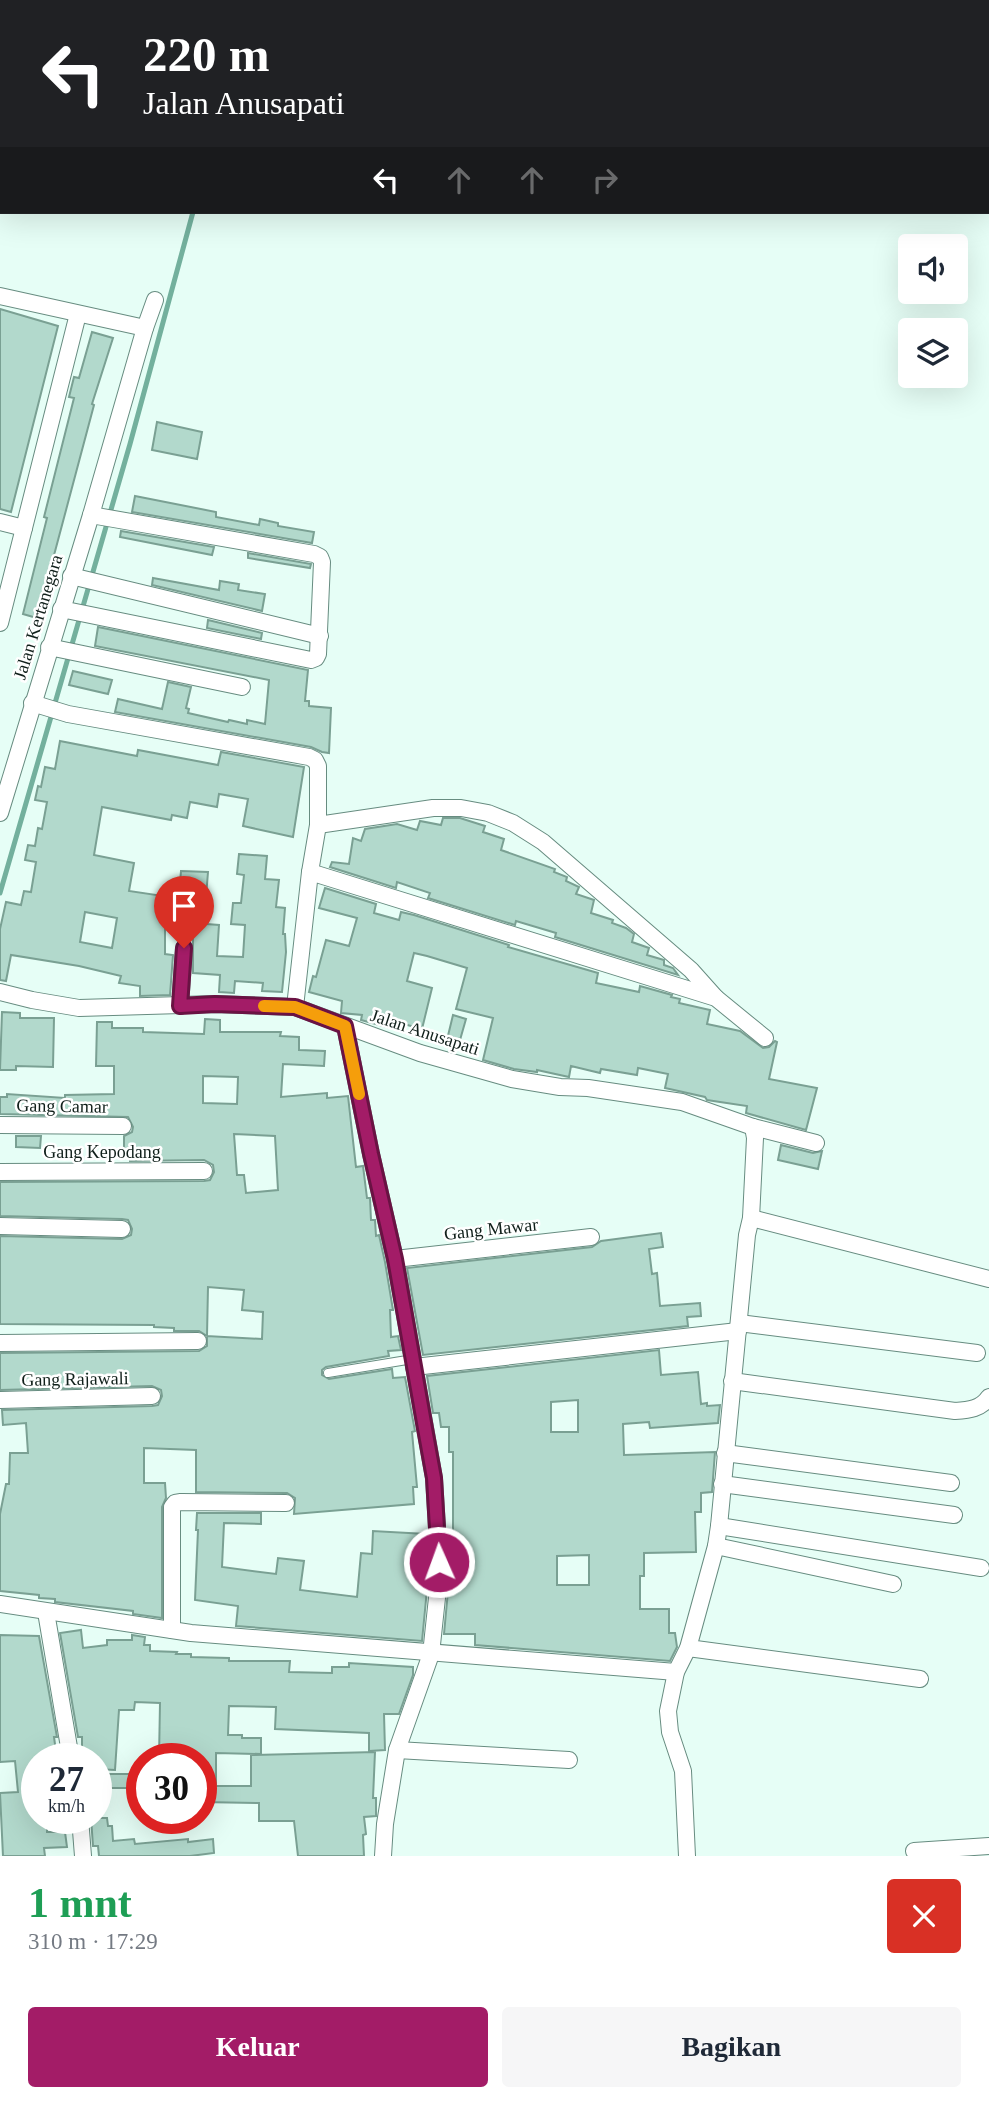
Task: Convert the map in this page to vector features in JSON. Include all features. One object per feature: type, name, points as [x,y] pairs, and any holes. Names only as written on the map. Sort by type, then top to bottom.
[{"type":"street","points":[[0,296],[145,328]]},
{"type":"street","name":"Jalan Kertanegara","points":[[0,813],[34,703],[68,611],[155,300]]},
{"type":"street","points":[[0,623],[78,314]]},
{"type":"street","points":[[68,611],[311,660],[318,654],[322,562],[320,557],[96,515]]},
{"type":"street","points":[[0,522],[24,528]]},
{"type":"street","points":[[76,577],[320,636]]},
{"type":"street","points":[[54,649],[243,687]]},
{"type":"street","points":[[34,703],[68,714],[315,760],[318,766],[318,825],[295,1007]]},
{"type":"street","points":[[0,757],[17,761]]},
{"type":"street","points":[[318,825],[433,808],[461,808],[488,813],[513,823],[542,842],[596,888],[691,970],[716,998],[765,1038]]},
{"type":"street","points":[[310,872],[716,998]]},
{"type":"street","points":[[180,1006],[184,948]]},
{"type":"street","name":"Jalan Anusapati","points":[[0,992],[79,1008],[215,1004],[295,1007],[419,1053],[512,1079],[682,1102],[753,1127],[816,1143]]},
{"type":"street","points":[[345,1026],[395,1259],[434,1478],[439,1544],[439,1579],[431,1654],[397,1750],[385,1824],[383,1856]]},
{"type":"street","name":"Gang Camar","points":[[0,1125],[123,1126]]},
{"type":"street","points":[[687,1856],[683,1771],[670,1732],[668,1711],[676,1672],[688,1648],[719,1526],[747,1235],[751,1218],[755,1138],[753,1127]]},
{"type":"street","name":"Gang Kepodang","points":[[0,1172],[204,1171]]},
{"type":"street","points":[[751,1218],[989,1279]]},
{"type":"street","points":[[0,1226],[122,1229]]},
{"type":"street","name":"Gang Mawar","points":[[395,1259],[591,1237]]},
{"type":"street","points":[[413,1363],[739,1327],[977,1353]]},
{"type":"street","points":[[0,1343],[198,1341]]},
{"type":"street","points":[[732,1381],[955,1410],[977,1408],[985,1404],[989,1397]]},
{"type":"street","name":"Gang Rajawali","points":[[0,1400],[152,1396]]},
{"type":"street","points":[[725,1453],[951,1483]]},
{"type":"street","points":[[722,1484],[954,1515]]},
{"type":"street","points":[[172,1630],[172,1507],[181,1502],[286,1503]]},
{"type":"street","points":[[719,1526],[981,1567]]},
{"type":"street","points":[[716,1546],[893,1584]]},
{"type":"street","points":[[0,1604],[172,1630],[431,1654],[676,1672]]},
{"type":"street","points":[[46,1612],[68,1743]]},
{"type":"street","points":[[688,1648],[920,1679]]},
{"type":"street","points":[[397,1750],[569,1760]]},
{"type":"street","points":[[81,1834],[83,1856]]},
{"type":"street","points":[[914,1851],[989,1846]]},
{"type":"lane","points":[[328,1373],[413,1363]]},
{"type":"building","points":[[0,309],[58,326],[11,512],[0,509]]},
{"type":"building","points":[[92,332],[113,338],[92,404],[94,405],[53,559],[58,560],[55,575],[51,574],[40,619],[23,614],[74,398],[69,397],[74,377],[79,378]]},
{"type":"building","points":[[157,422],[202,432],[197,459],[152,450]]},
{"type":"building","points":[[135,496],[216,512],[216,517],[259,525],[260,519],[278,523],[278,526],[314,532],[312,543],[132,512]]},
{"type":"building","points":[[121,531],[214,547],[212,555],[120,537]]},
{"type":"building","points":[[248,553],[311,564],[310,568],[248,558]]},
{"type":"building","points":[[153,578],[219,590],[220,581],[239,584],[238,590],[265,594],[262,611],[152,585]]},
{"type":"building","points":[[208,620],[262,633],[261,639],[207,628]]},
{"type":"building","points":[[98,627],[308,670],[305,701],[309,701],[309,706],[331,708],[329,753],[311,747],[115,712],[118,699],[162,709],[168,682],[191,687],[186,708],[189,709],[188,713],[228,722],[247,724],[247,720],[265,724],[269,680],[95,646]]},
{"type":"building","points":[[73,671],[112,680],[108,694],[69,685]]},
{"type":"building","points":[[60,741],[137,756],[138,750],[218,765],[221,752],[304,767],[293,837],[243,826],[248,799],[219,794],[217,807],[190,802],[187,818],[172,815],[171,820],[102,807],[94,855],[134,863],[129,891],[170,897],[170,928],[165,928],[165,954],[173,955],[170,995],[140,996],[140,986],[119,983],[121,976],[11,955],[6,981],[0,980],[0,929],[6,902],[21,905],[24,891],[31,892],[36,862],[25,860],[28,845],[35,846],[38,828],[42,829],[47,802],[35,800],[45,767],[55,769]],"holes":[[[85,912],[117,918],[112,948],[80,942]]]},
{"type":"building","points":[[443,818],[460,818],[485,826],[483,832],[504,839],[501,850],[555,869],[554,872],[567,877],[566,881],[579,887],[576,894],[594,900],[591,913],[613,920],[612,923],[626,928],[634,934],[632,942],[649,948],[647,955],[664,960],[664,965],[673,968],[678,975],[555,937],[556,933],[516,921],[515,925],[428,898],[430,893],[397,882],[396,888],[330,867],[332,862],[349,864],[353,838],[361,841],[365,829],[397,824],[417,830],[420,821],[441,825]]},
{"type":"building","points":[[239,854],[267,856],[265,879],[279,880],[276,907],[285,908],[283,934],[286,952],[282,992],[262,991],[263,983],[235,981],[234,993],[219,992],[220,975],[193,973],[193,923],[219,925],[217,956],[243,957],[245,925],[231,924],[233,903],[241,903],[244,875],[237,874]]},
{"type":"building","points":[[181,871],[208,872],[206,897],[179,895]]},
{"type":"building","points":[[325,888],[376,904],[374,913],[399,920],[401,912],[414,915],[509,945],[508,947],[598,973],[596,983],[639,992],[640,986],[672,995],[671,997],[680,999],[679,1003],[710,1010],[707,1024],[740,1031],[763,1048],[777,1042],[769,1079],[817,1088],[806,1130],[746,1113],[747,1106],[707,1100],[705,1097],[665,1088],[668,1074],[638,1068],[637,1075],[601,1069],[600,1073],[571,1066],[569,1077],[537,1070],[514,1069],[483,1060],[493,1018],[456,1009],[467,968],[427,956],[414,953],[407,981],[432,988],[422,1029],[400,1023],[398,1030],[361,1020],[362,1015],[341,1013],[342,1001],[309,992],[326,940],[349,946],[357,918],[319,908]]},
{"type":"building","points":[[2,1012],[20,1013],[20,1018],[54,1018],[53,1067],[16,1066],[16,1070],[0,1070]]},
{"type":"building","points":[[453,1015],[466,1019],[458,1047],[446,1044]]},
{"type":"building","points":[[205,1019],[220,1020],[220,1032],[281,1032],[280,1036],[299,1037],[299,1050],[325,1051],[324,1066],[283,1064],[281,1097],[327,1093],[327,1098],[348,1096],[356,1167],[363,1166],[367,1198],[370,1198],[371,1220],[375,1220],[376,1236],[379,1235],[385,1262],[393,1310],[390,1310],[391,1337],[398,1336],[401,1350],[388,1351],[389,1356],[326,1367],[322,1370],[322,1375],[329,1379],[392,1369],[393,1378],[405,1377],[415,1431],[412,1432],[417,1487],[413,1487],[414,1504],[294,1514],[295,1498],[287,1493],[196,1492],[196,1450],[144,1448],[144,1483],[165,1483],[166,1498],[162,1507],[162,1618],[133,1614],[133,1611],[55,1602],[55,1599],[39,1598],[39,1595],[0,1591],[0,1514],[6,1484],[9,1484],[10,1453],[28,1453],[26,1423],[3,1425],[2,1410],[152,1406],[158,1405],[162,1396],[161,1390],[152,1386],[0,1390],[0,1353],[199,1351],[207,1346],[207,1336],[199,1331],[174,1331],[174,1328],[154,1325],[0,1324],[0,1236],[122,1239],[131,1235],[132,1229],[128,1220],[122,1219],[0,1216],[0,1182],[204,1181],[210,1180],[214,1172],[213,1165],[204,1160],[130,1161],[130,1150],[124,1150],[124,1136],[132,1132],[133,1127],[128,1117],[0,1114],[0,1097],[7,1097],[7,1094],[65,1098],[65,1095],[114,1094],[114,1066],[96,1066],[97,1022],[112,1022],[112,1028],[143,1028],[143,1032],[204,1034]],"holes":[[[203,1076],[238,1077],[237,1104],[203,1103]],[[234,1134],[275,1136],[278,1190],[246,1193],[244,1175],[237,1175]],[[208,1287],[244,1290],[242,1310],[263,1312],[262,1339],[207,1336]]]},
{"type":"building","points":[[16,1136],[41,1136],[40,1148],[16,1147]]},
{"type":"building","points":[[781,1145],[813,1153],[822,1151],[818,1169],[778,1160]]},
{"type":"building","points":[[661,1233],[663,1247],[649,1249],[652,1274],[657,1273],[660,1306],[700,1303],[701,1316],[687,1317],[688,1326],[423,1355],[407,1268],[592,1247],[601,1241]]},
{"type":"building","points":[[659,1350],[661,1375],[698,1372],[701,1404],[720,1405],[718,1423],[650,1428],[649,1422],[623,1424],[624,1455],[715,1452],[712,1492],[701,1493],[701,1512],[695,1512],[696,1552],[644,1553],[644,1576],[640,1576],[640,1609],[669,1609],[669,1633],[675,1633],[677,1647],[670,1661],[475,1645],[475,1634],[444,1634],[449,1580],[448,1541],[453,1541],[453,1452],[449,1452],[449,1427],[441,1427],[439,1413],[433,1413],[427,1376]],"holes":[[[578,1400],[578,1432],[551,1432],[551,1402]],[[589,1555],[589,1585],[557,1585],[557,1556]]]},
{"type":"building","points":[[197,1513],[261,1513],[261,1524],[224,1523],[222,1567],[276,1574],[278,1558],[304,1561],[300,1590],[357,1597],[361,1553],[372,1554],[373,1531],[426,1534],[428,1579],[422,1641],[236,1626],[238,1606],[195,1600]]},
{"type":"building","points":[[81,1630],[83,1648],[107,1645],[107,1640],[132,1640],[132,1635],[145,1637],[144,1645],[150,1645],[150,1651],[191,1654],[191,1657],[229,1658],[229,1661],[290,1661],[289,1672],[332,1673],[332,1667],[349,1667],[349,1663],[413,1667],[413,1675],[399,1714],[384,1714],[385,1750],[369,1751],[369,1733],[275,1729],[276,1707],[229,1706],[228,1735],[261,1738],[261,1754],[217,1753],[217,1743],[159,1743],[160,1703],[135,1702],[134,1710],[119,1710],[115,1770],[112,1770],[112,1743],[82,1743],[82,1737],[78,1737],[60,1633]]},
{"type":"building","points":[[0,1635],[39,1636],[57,1737],[54,1737],[55,1743],[21,1743],[21,1834],[65,1834],[67,1847],[44,1848],[45,1856],[3,1856],[0,1793],[18,1792],[15,1761],[0,1762]]},
{"type":"building","points":[[375,1752],[373,1798],[376,1798],[376,1816],[364,1817],[364,1856],[298,1856],[294,1821],[259,1821],[259,1803],[217,1802],[217,1786],[251,1786],[251,1755]]},
{"type":"building","points":[[112,1774],[126,1774],[126,1788],[112,1788]]},
{"type":"building","points":[[112,1826],[113,1841],[134,1839],[135,1844],[213,1839],[214,1853],[190,1856],[99,1856],[98,1846],[93,1846],[92,1834],[112,1834]]},
{"type":"waterway","points":[[0,893],[130,444],[192,214]]},
{"type":"slow traffic","points":[[264,1006],[295,1007],[345,1026],[359,1094]]},
{"type":"route","points":[[184,948],[180,1006],[215,1004],[295,1007],[345,1026],[395,1259],[434,1478],[439,1562]]}]
